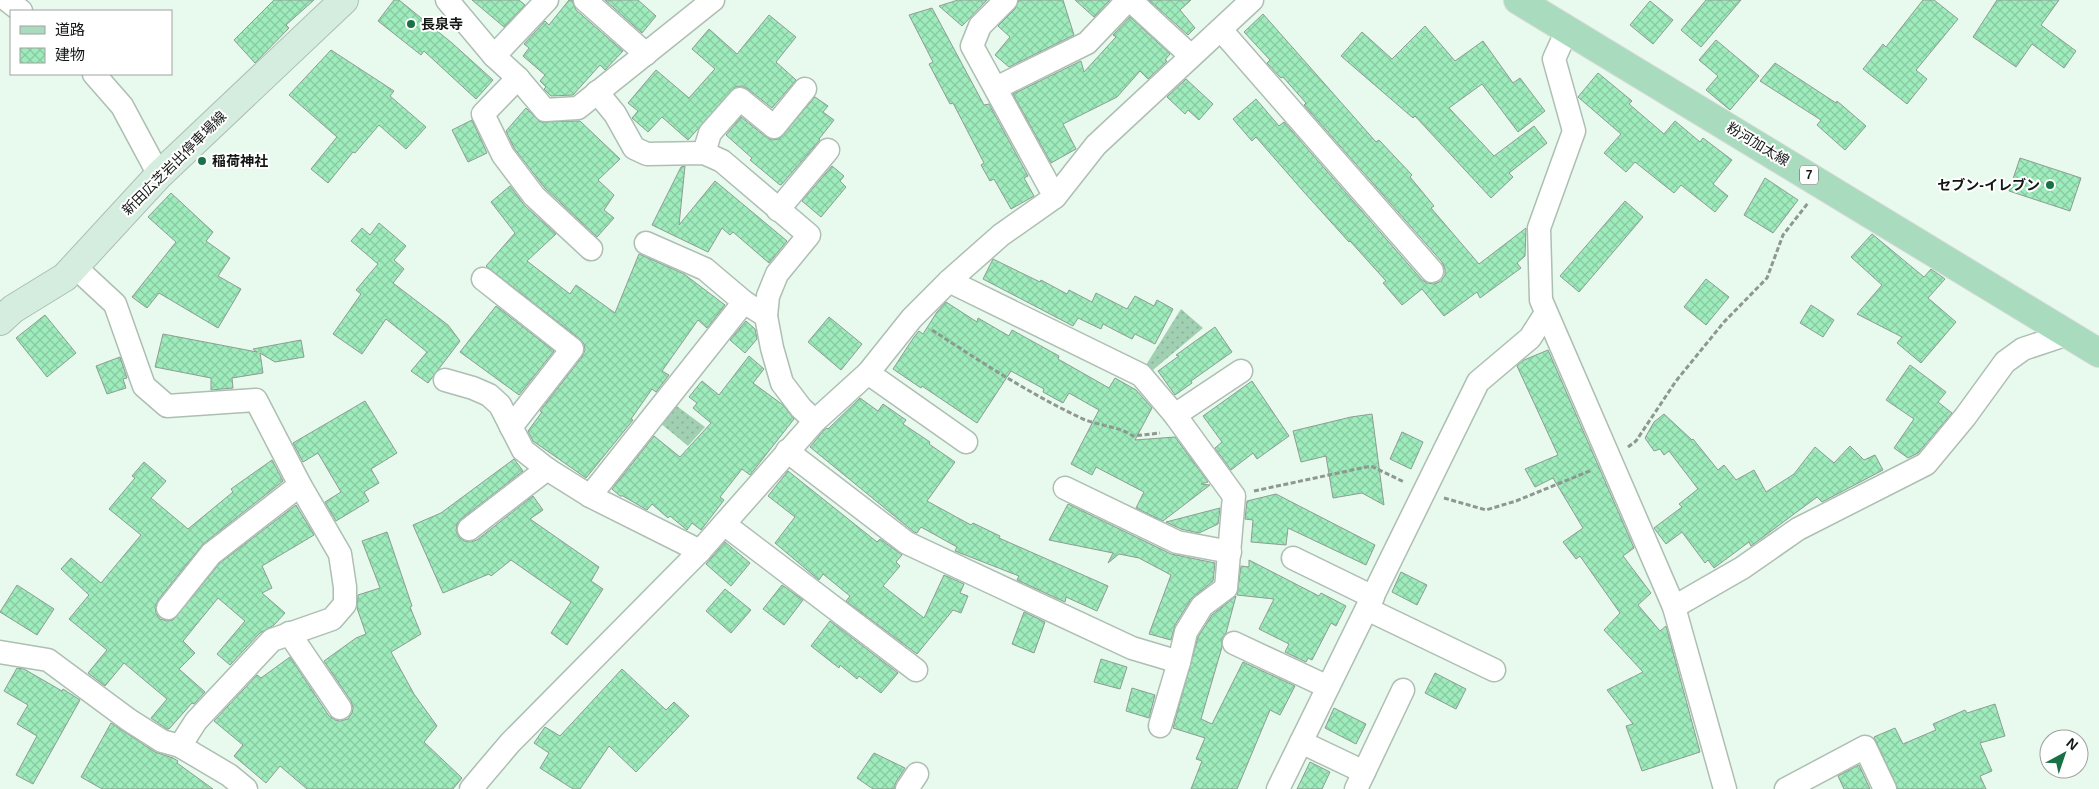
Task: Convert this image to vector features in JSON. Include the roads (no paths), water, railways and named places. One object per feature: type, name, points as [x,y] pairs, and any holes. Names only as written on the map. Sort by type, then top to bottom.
[{"type":"main road","name":"新田広芝岩出停車場線","points":[[0,321],[12,309],[65,277],[159,175],[344,0]]},
{"type":"main road","name":"粉河加太線","points":[[1518,0],[2089,343]]},
{"type":"street","points":[[7,0],[20,10]]},
{"type":"street","points":[[447,0],[494,56],[518,78],[545,110],[578,108],[713,0]]},
{"type":"street","points":[[494,56],[548,0]]},
{"type":"street","points":[[585,0],[646,54]]},
{"type":"street","points":[[1006,0],[980,26],[972,46],[1055,198]]},
{"type":"street","points":[[996,88],[1087,43],[1129,0],[1190,56]]},
{"type":"street","points":[[471,789],[510,743],[700,551],[815,421],[868,372],[912,318],[949,280],[1001,235],[1055,198],[1096,145],[1252,0]]},
{"type":"street","points":[[1220,30],[1432,271]]},
{"type":"street","points":[[1567,30],[1554,59],[1574,131],[1539,228],[1541,300],[1674,607],[1725,789]]},
{"type":"street","points":[[95,75],[122,106],[159,175]]},
{"type":"street","points":[[518,78],[483,114],[503,155],[534,196],[591,249]]},
{"type":"street","points":[[704,152],[710,133],[740,99],[774,127],[805,89]]},
{"type":"street","points":[[597,92],[615,114],[634,148],[647,154],[704,152],[722,161],[809,235],[777,274],[768,296],[766,316],[772,348],[782,382],[801,408],[815,421]]},
{"type":"street","points":[[778,210],[828,150]]},
{"type":"street","points":[[646,243],[704,269],[744,302],[766,316]]},
{"type":"street","points":[[74,266],[115,304],[144,386],[167,406],[256,400],[300,484],[340,554],[345,587],[345,604],[332,619],[272,640],[196,721],[180,746]]},
{"type":"street","points":[[483,279],[572,349],[511,427]]},
{"type":"street","points":[[949,280],[1141,375],[1180,423],[1234,496],[1226,588],[1202,606],[1186,632],[1160,726]]},
{"type":"street","points":[[590,496],[744,302]]},
{"type":"street","points":[[1278,789],[1478,382],[1530,338],[1546,313]]},
{"type":"street","points":[[1674,607],[1742,568],[1798,529],[1926,464],[1965,417],[2005,362],[2022,349],[2089,343]]},
{"type":"street","points":[[1180,423],[1241,371]]},
{"type":"street","points":[[868,372],[966,442]]},
{"type":"street","points":[[445,380],[489,395],[500,405],[523,450],[547,469],[590,496],[700,551]]},
{"type":"street","points":[[788,451],[907,543],[1132,648],[1179,662]]},
{"type":"street","points":[[469,529],[547,469]]},
{"type":"street","points":[[168,608],[211,554],[300,484]]},
{"type":"street","points":[[1065,488],[1177,542],[1230,552]]},
{"type":"street","points":[[724,524],[916,670]]},
{"type":"street","points":[[1292,558],[1370,603],[1494,670]]},
{"type":"street","points":[[289,633],[340,708]]},
{"type":"street","points":[[1234,643],[1328,687]]},
{"type":"street","points":[[0,652],[48,660],[129,720],[162,740],[180,746],[229,775],[246,789]]},
{"type":"street","points":[[1301,742],[1360,781],[1403,690]]},
{"type":"street","points":[[1786,789],[1865,747],[1885,789]]},
{"type":"place","name":"長泉寺","points":[[411,24]]},
{"type":"place","name":"稲荷神社","points":[[202,161]]},
{"type":"place","name":"セブン-イレブン","points":[[2050,185]]}]
